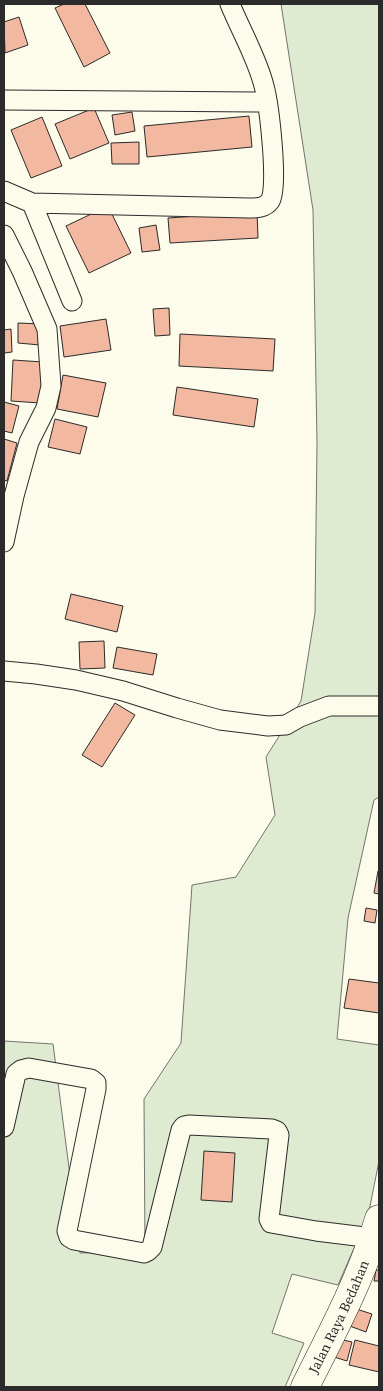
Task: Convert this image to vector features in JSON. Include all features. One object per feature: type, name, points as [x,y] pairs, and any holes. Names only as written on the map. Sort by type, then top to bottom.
[{"type":"street","points":[[4,191],[32,203],[249,208],[268,204],[272,199],[274,160],[265,87],[258,66],[230,4]]},
{"type":"street","points":[[4,100],[267,102]]},
{"type":"street","points":[[32,203],[72,301]]},
{"type":"street","points":[[4,235],[48,329],[51,386],[46,408],[29,442],[4,542]]},
{"type":"street","points":[[4,671],[76,680],[123,690],[220,720],[268,726],[286,725],[300,717],[329,706],[379,706]]},
{"type":"street","points":[[4,1127],[16,1074],[21,1070],[29,1068],[38,1069],[91,1079],[96,1083],[67,1231],[69,1237],[74,1240],[144,1253],[148,1252],[152,1247],[181,1130],[184,1126],[189,1125],[272,1129],[277,1131],[279,1135],[268,1219],[271,1223],[316,1231],[376,1228]]},
{"type":"street","name":"Jalan Raya Bedahan","points":[[305,1387],[336,1325],[376,1228]]},
{"type":"green space","points":[[281,4],[379,4],[379,797],[374,800],[348,918],[337,1039],[379,1045],[379,1161],[368,1216],[338,1285],[292,1274],[272,1333],[304,1343],[285,1387],[4,1387],[4,1041],[53,1044],[80,1253],[145,1251],[144,1099],[181,1043],[192,885],[236,877],[275,815],[266,757],[301,701],[315,613],[317,443],[313,210]]},
{"type":"building","points":[[64,4],[85,4],[110,53],[84,67],[55,8]]},
{"type":"building","points":[[19,17],[28,45],[5,53],[4,22]]},
{"type":"building","points":[[94,108],[109,143],[70,159],[55,124]]},
{"type":"building","points":[[132,112],[135,131],[115,135],[112,115]]},
{"type":"building","points":[[249,116],[252,147],[147,157],[144,126]]},
{"type":"building","points":[[42,117],[62,166],[31,178],[11,130]]},
{"type":"building","points":[[139,142],[139,164],[112,164],[111,143]]},
{"type":"building","points":[[108,206],[131,253],[89,273],[66,226]]},
{"type":"building","points":[[257,212],[258,238],[170,243],[168,218]]},
{"type":"building","points":[[156,225],[160,250],[142,252],[139,228]]},
{"type":"building","points":[[169,308],[170,335],[155,336],[153,309]]},
{"type":"building","points":[[106,319],[111,350],[64,357],[60,326]]},
{"type":"building","points":[[18,323],[41,324],[40,345],[18,343]]},
{"type":"building","points":[[11,329],[12,352],[4,353],[4,330]]},
{"type":"building","points":[[180,334],[275,339],[273,371],[179,366]]},
{"type":"building","points":[[13,360],[43,362],[40,403],[11,401]]},
{"type":"building","points":[[63,375],[106,383],[98,417],[57,409]]},
{"type":"building","points":[[177,387],[258,399],[254,427],[173,415]]},
{"type":"building","points":[[4,402],[19,406],[12,433],[4,431]]},
{"type":"building","points":[[55,419],[87,427],[80,454],[48,447]]},
{"type":"building","points":[[4,439],[17,443],[7,481],[4,480]]},
{"type":"building","points":[[71,594],[123,606],[117,632],[65,619]]},
{"type":"building","points":[[104,641],[105,668],[80,669],[79,642]]},
{"type":"building","points":[[117,647],[157,654],[153,675],[113,668]]},
{"type":"building","points":[[115,703],[135,715],[102,767],[82,755]]},
{"type":"building","points":[[379,871],[379,894],[374,893]]},
{"type":"building","points":[[366,908],[377,910],[375,923],[364,921]]},
{"type":"building","points":[[349,979],[379,983],[379,1013],[344,1008]]},
{"type":"building","points":[[204,1151],[235,1153],[232,1202],[201,1200]]},
{"type":"building","points":[[376,1270],[379,1270],[379,1281],[374,1281]]},
{"type":"building","points":[[353,1308],[372,1314],[366,1332],[347,1325]]},
{"type":"building","points":[[339,1339],[352,1342],[347,1361],[334,1357]]},
{"type":"building","points":[[355,1340],[379,1346],[379,1372],[349,1365]]}]
